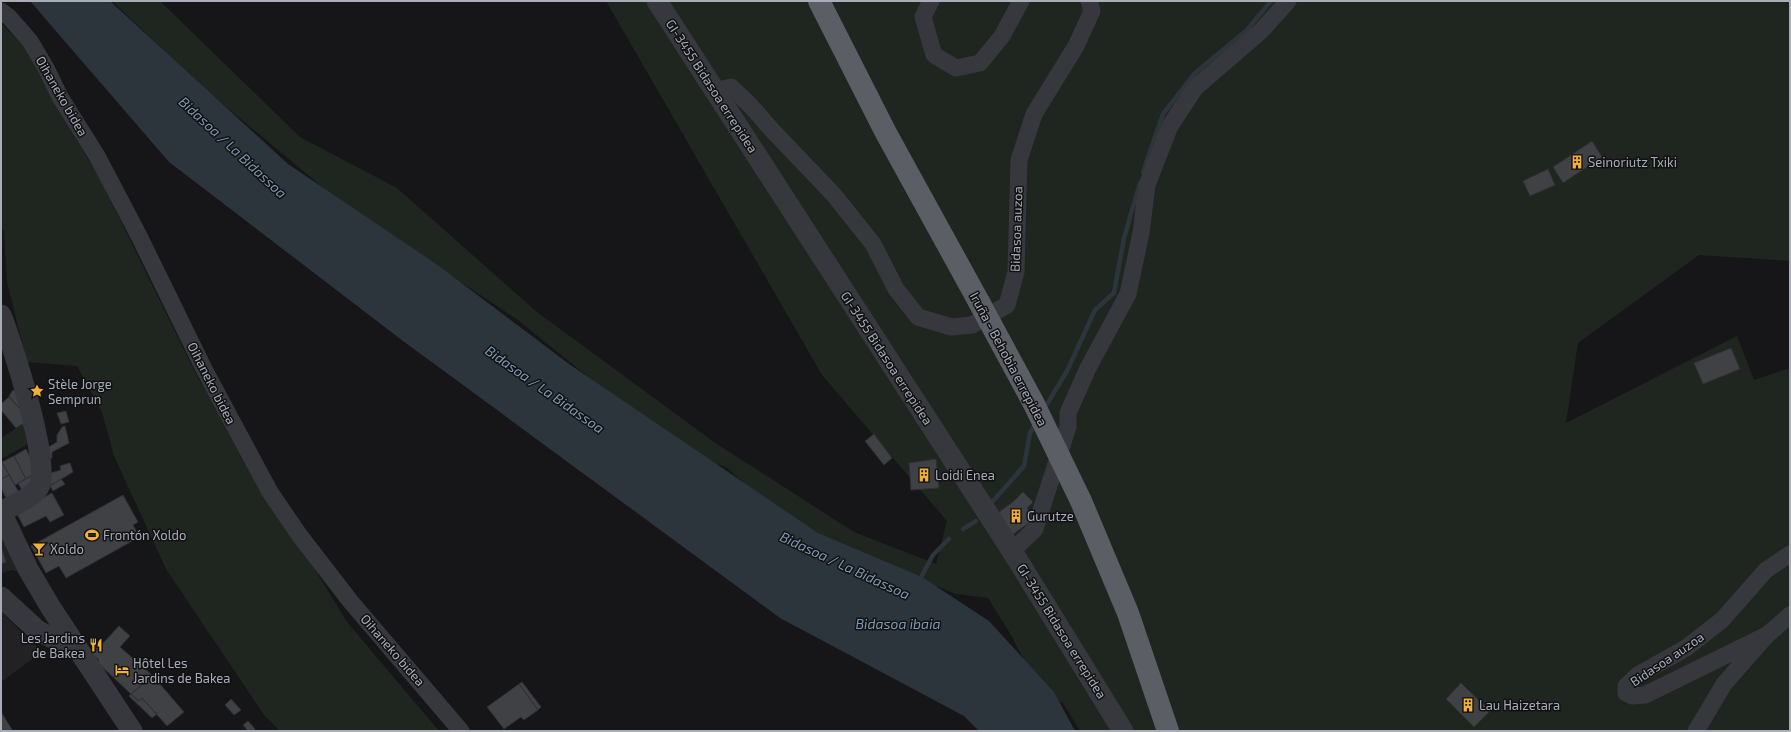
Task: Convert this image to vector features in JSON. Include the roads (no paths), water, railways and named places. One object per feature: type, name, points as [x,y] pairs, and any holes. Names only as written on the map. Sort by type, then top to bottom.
[{"type":"highway","name":"Iruña - Behobia errepidea","points":[[819,1],[886,133],[1034,404],[1081,501],[1128,613],[1168,731]]},
{"type":"street","name":"GI-3455 Bidasoa errepidea","points":[[657,1],[1012,552],[1119,724],[1134,731]]},
{"type":"street","points":[[931,1],[923,17],[934,55],[956,68],[980,63],[1002,36],[1021,1]]},
{"type":"street","name":"Bidasoa auzoa","points":[[716,91],[731,87],[751,106],[834,195],[873,244],[896,289],[918,317],[952,327],[972,325],[1007,305],[1016,272],[1019,160],[1034,114],[1076,46],[1092,11],[1089,1]]},
{"type":"street","points":[[1012,552],[1035,529],[1068,427],[1068,413],[1088,368],[1128,294],[1141,233],[1147,185],[1170,126],[1195,88],[1261,31],[1288,1]]},
{"type":"street","name":"Oihaneko bidea","points":[[1,11],[9,17],[30,41],[46,68],[60,97],[97,156],[139,236],[204,370],[270,492],[300,536],[351,602],[440,704],[460,731]]},
{"type":"street","points":[[1,315],[10,336],[37,438],[43,474],[40,486],[30,496],[1,512],[28,569],[68,636],[132,731]]},
{"type":"street","name":"Bidasoa auzoa","points":[[1767,635],[1646,695],[1632,696],[1626,693],[1626,686],[1638,675],[1686,648],[1722,620],[1766,570],[1790,554]]},
{"type":"street","points":[[1,597],[38,631],[59,641],[68,636]]},
{"type":"street","name":"Bidasoa auzoa","points":[[1696,731],[1724,684],[1767,635],[1790,615]]},
{"type":"water","name":"Bidasoa ibaia","points":[[30,1],[110,1],[288,164],[439,266],[569,364],[818,533],[922,577],[989,621],[1054,692],[1075,731],[979,731],[964,716],[780,618],[403,341],[169,162]]},
{"type":"waterway","points":[[1143,172],[1163,114],[1195,73],[1247,30],[1271,1]]},
{"type":"waterway","points":[[1044,409],[1067,371],[1095,310],[1114,293],[1124,238],[1140,183]]},
{"type":"waterway","points":[[993,501],[1024,466],[1030,433],[1036,423]]},
{"type":"waterway","points":[[963,529],[976,521]]},
{"type":"waterway","points":[[919,581],[933,555],[949,539]]},
{"type":"place","name":"Seinoriutz Txiki","points":[[1577,162]]},
{"type":"place","name":"Stèle Jorge Semprun","points":[[37,391]]},
{"type":"place","name":"Loidi Enea","points":[[924,475]]},
{"type":"place","name":"Gurutze","points":[[1016,516]]},
{"type":"place","name":"Frontón Xoldo","points":[[92,535]]},
{"type":"place","name":"Xoldo","points":[[39,549]]},
{"type":"place","name":"Les Jardins de Bakea","points":[[96,645]]},
{"type":"place","name":"Hôtel Les Jardins de Bakea","points":[[122,670]]},
{"type":"place","name":"Lau Haizetara","points":[[1468,705]]},
{"type":"water label","name":"Bidasoa / La Bidassoa","points":[[233,147]]},
{"type":"water label","name":"Bidasoa / La Bidassoa","points":[[545,389]]},
{"type":"water label","name":"Bidasoa / La Bidassoa","points":[[845,565]]}]
